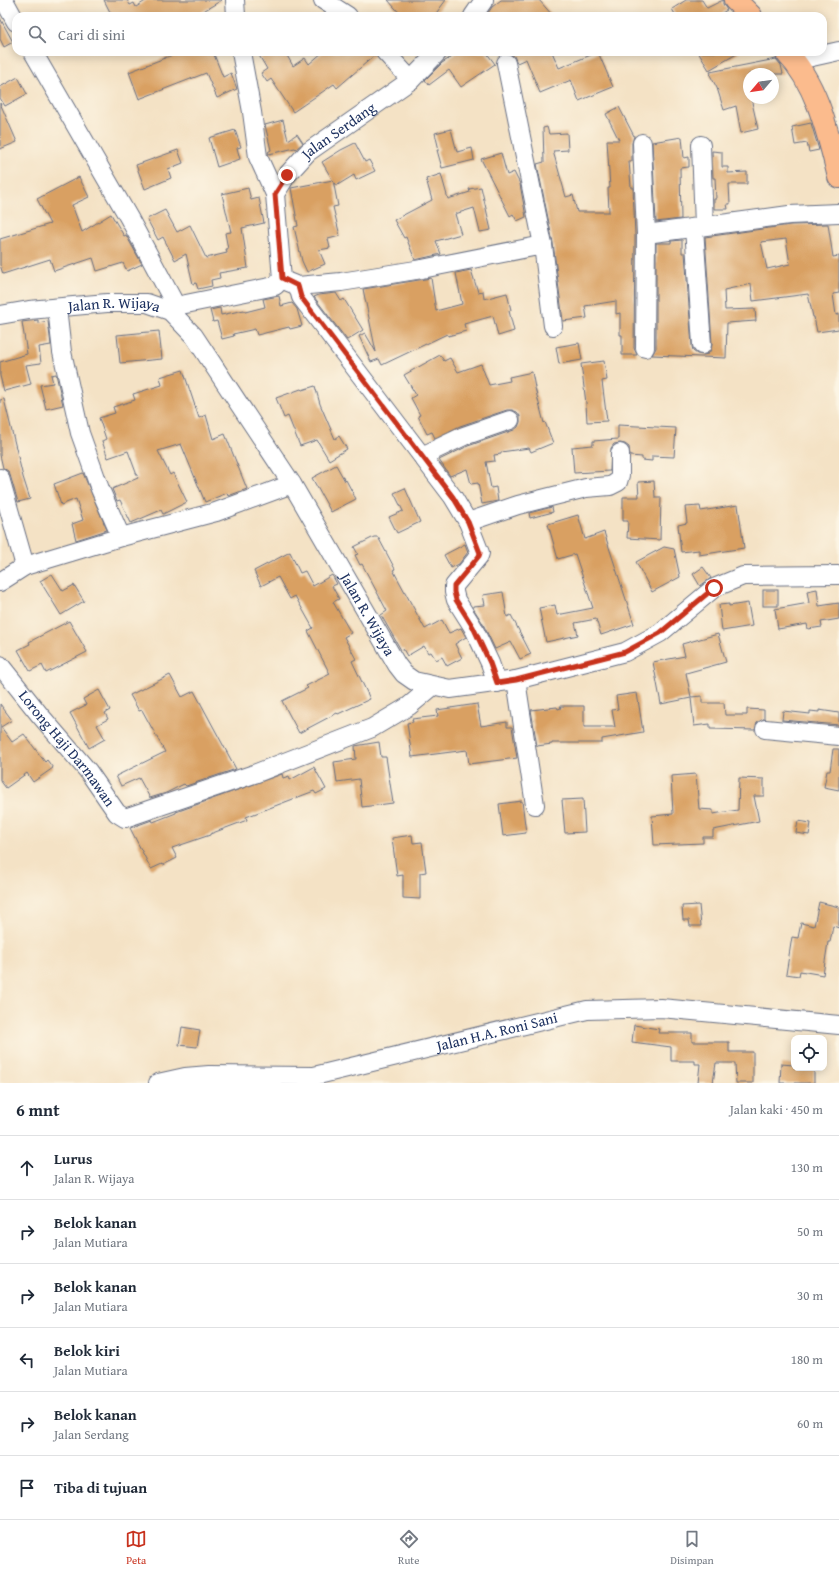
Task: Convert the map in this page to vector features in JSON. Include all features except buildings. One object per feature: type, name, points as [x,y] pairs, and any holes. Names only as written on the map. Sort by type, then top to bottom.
[{"type":"main road","points":[[736,0],[747,12]]},
{"type":"main road","points":[[790,56],[814,95],[827,130],[839,177]]},
{"type":"street","points":[[0,2],[4,0],[12,15]]},
{"type":"street","points":[[235,0],[236,12]]},
{"type":"street","points":[[323,0],[342,12]]},
{"type":"street","points":[[476,12],[484,0]]},
{"type":"street","points":[[827,52],[839,51]]},
{"type":"street","points":[[35,56],[129,218],[173,308],[275,286],[282,278],[275,194],[258,157],[252,112],[242,56]]},
{"type":"street","points":[[389,56],[411,80]]},
{"type":"street","name":"Jalan Serdang","points":[[275,194],[287,175],[308,152],[411,80],[434,56]]},
{"type":"street","points":[[506,63],[543,245],[553,326]]},
{"type":"street","points":[[642,143],[646,234],[645,348]]},
{"type":"street","points":[[701,145],[699,227],[702,345]]},
{"type":"street","points":[[646,234],[789,215],[839,213]]},
{"type":"street","points":[[282,278],[298,286],[341,282],[422,269],[543,245]]},
{"type":"street","points":[[298,286],[301,297],[453,497],[468,522],[480,553],[454,586],[454,592],[456,600],[473,627],[497,683]]},
{"type":"street","name":"Jalan R. Wijaya","points":[[0,315],[29,310],[107,303],[147,303],[173,308],[194,336],[292,484],[397,665],[404,674],[414,681],[450,689],[516,680],[625,652],[660,633],[714,588],[743,576],[839,575]]},
{"type":"street","points":[[57,308],[62,352],[80,433],[100,489],[122,537]]},
{"type":"street","points":[[422,456],[464,436],[510,420]]},
{"type":"street","points":[[468,522],[518,504],[586,488],[610,486],[618,482],[620,475],[620,453]]},
{"type":"street","points":[[0,478],[25,566]]},
{"type":"street","points":[[0,582],[25,566],[122,537],[216,512],[292,484]]},
{"type":"street","name":"Lorong Haji Darmawan","points":[[0,665],[39,714],[88,771],[117,814],[125,818],[254,774],[372,728],[409,706],[433,686]]},
{"type":"street","points":[[516,680],[535,805]]},
{"type":"street","points":[[765,729],[839,736]]},
{"type":"street","name":"Jalan H.A. Roni Sani","points":[[158,1083],[185,1077],[209,1075],[314,1076],[587,1010],[661,1008],[839,1025]]},
{"type":"route","points":[[287,175],[275,194],[282,278],[298,286],[301,297],[453,497],[468,522],[480,553],[454,586],[454,592],[456,600],[473,627],[490,663],[497,683],[516,680],[625,652],[660,633],[714,588]]}]
